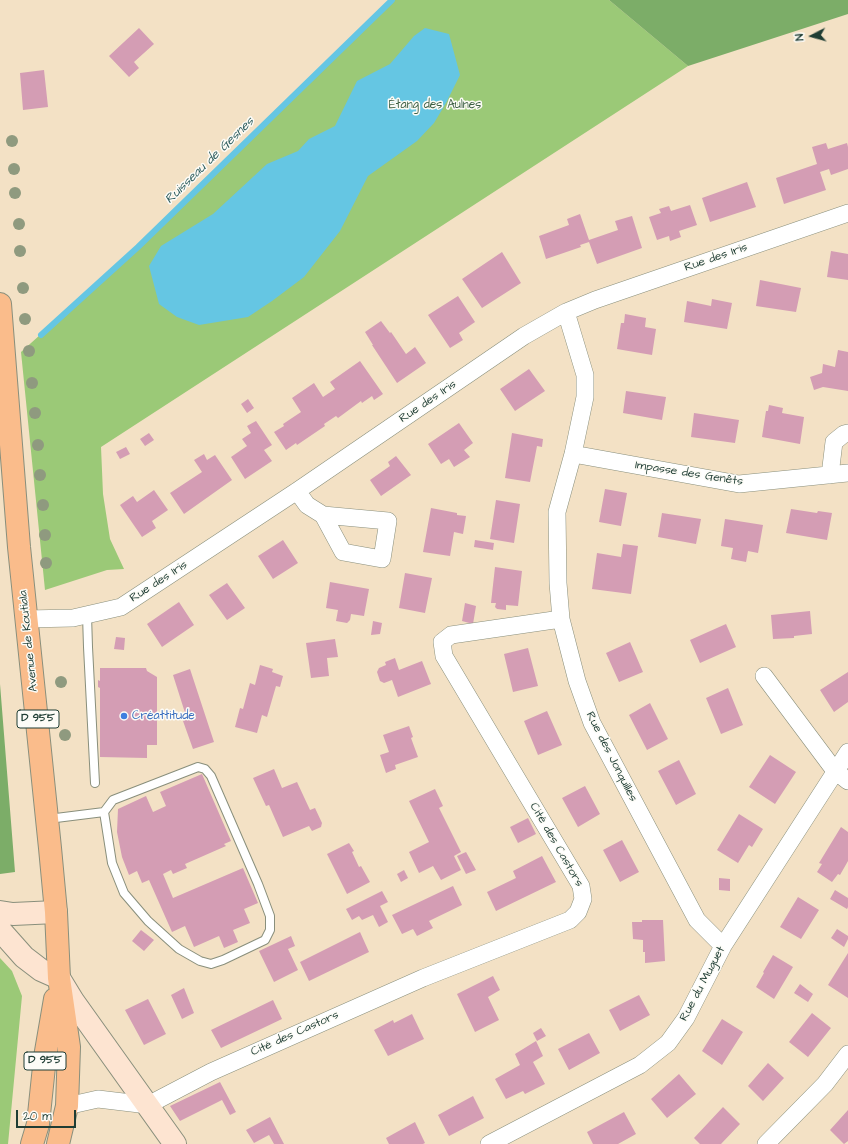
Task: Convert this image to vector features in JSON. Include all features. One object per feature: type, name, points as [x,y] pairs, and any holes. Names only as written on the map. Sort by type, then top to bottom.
[{"type":"main road","name":"Avenue de Koutiala","points":[[0,304],[19,547],[48,819],[56,912],[59,978],[69,1047],[67,1106],[58,1144]]},
{"type":"main road","name":"Avenue de Koutiala","points":[[32,1144],[38,1124],[46,1057],[59,978]]},
{"type":"street","name":"Rue des Iris","points":[[27,619],[73,618],[120,607],[297,491],[524,336],[566,312],[595,300],[848,213]]},
{"type":"street","name":"Rue des Jonquilles","points":[[566,312],[585,375],[585,397],[573,454],[557,512],[558,583],[562,619],[577,681],[592,723],[697,920],[722,946]]},
{"type":"street","points":[[830,475],[834,442],[844,434],[848,433]]},
{"type":"street","name":"Impasse des Genêts","points":[[573,454],[739,484],[848,473]]},
{"type":"street","points":[[297,491],[307,505],[324,516]]},
{"type":"street","name":"Cité des Castors","points":[[148,1105],[210,1072],[423,978],[570,920],[578,912],[583,899],[582,886],[444,656],[442,642],[451,635],[562,619]]},
{"type":"street","points":[[764,676],[841,776]]},
{"type":"street","name":"Rue du Muguet","points":[[489,1144],[640,1065],[668,1043],[686,1018],[722,946],[841,776],[848,752]]},
{"type":"street","points":[[0,912],[13,914],[56,912]]},
{"type":"street","points":[[0,930],[24,957],[41,970],[59,978],[73,1001],[175,1144]]},
{"type":"street","points":[[766,1144],[825,1084],[848,1054]]},
{"type":"street","points":[[67,1106],[98,1099],[148,1105]]},
{"type":"lane","points":[[87,615],[95,783]]},
{"type":"lane","points":[[48,819],[104,812],[113,800],[198,767],[205,769],[211,776],[258,884],[270,916],[270,930],[265,940],[223,960],[211,964],[200,961],[179,949],[148,921],[124,893],[112,863],[104,812]]},
{"type":"green space","name":"Étang des Aulnes","points":[[392,0],[609,0],[688,66],[101,447],[103,494],[110,539],[124,569],[107,570],[45,590],[21,352],[138,247]]},
{"type":"green space","points":[[609,0],[848,0],[848,14],[688,66]]},
{"type":"green space","points":[[0,684],[15,872],[0,874]]},
{"type":"green space","points":[[0,958],[12,971],[22,996],[8,1144],[0,1144]]},
{"type":"water","name":"Étang des Aulnes","points":[[425,28],[449,34],[460,75],[434,123],[417,141],[368,176],[340,231],[304,277],[248,317],[199,325],[177,317],[159,304],[149,266],[161,246],[213,214],[267,164],[298,151],[309,139],[335,126],[357,81],[390,64],[414,36]]},
{"type":"building","points":[[139,28],[154,44],[134,62],[139,68],[129,77],[109,56]]},
{"type":"building","points":[[44,70],[48,107],[23,110],[20,73]]},
{"type":"building","points":[[826,143],[828,149],[847,143],[848,169],[831,175],[829,169],[820,172],[826,190],[784,204],[776,178],[817,164],[812,147]]},
{"type":"building","points":[[747,182],[756,207],[710,222],[702,198]]},
{"type":"building","points":[[690,205],[697,225],[679,231],[681,237],[670,241],[669,236],[657,240],[649,217],[661,213],[659,209],[669,206],[671,211]]},
{"type":"building","points":[[580,214],[589,240],[618,230],[615,221],[632,216],[642,248],[597,264],[589,242],[580,245],[581,247],[546,259],[539,236],[569,225],[567,219]]},
{"type":"building","points":[[831,251],[848,254],[848,280],[827,277]]},
{"type":"building","points":[[502,252],[521,283],[482,308],[462,279]]},
{"type":"building","points":[[760,280],[801,288],[796,312],[756,306]]},
{"type":"building","points":[[458,296],[475,322],[459,333],[463,340],[450,348],[428,315]]},
{"type":"building","points":[[712,299],[732,303],[727,329],[684,322],[687,301],[711,306]]},
{"type":"building","points":[[625,314],[646,318],[645,327],[656,329],[652,355],[617,349],[621,323],[624,323]]},
{"type":"building","points":[[381,321],[390,333],[391,332],[406,354],[415,347],[426,363],[397,383],[365,332]]},
{"type":"building","points":[[838,350],[848,352],[848,391],[823,387],[814,390],[810,377],[822,373],[823,364],[835,367]]},
{"type":"building","points":[[360,361],[383,394],[374,400],[372,396],[362,403],[361,401],[338,418],[336,416],[324,424],[325,426],[297,445],[296,443],[286,450],[274,432],[301,412],[292,398],[314,383],[323,397],[335,389],[330,382]]},
{"type":"building","points":[[529,369],[545,391],[515,411],[500,389]]},
{"type":"building","points":[[626,391],[666,397],[662,420],[623,413]]},
{"type":"building","points":[[248,399],[254,408],[247,413],[241,404]]},
{"type":"building","points":[[769,405],[783,408],[782,413],[804,417],[800,444],[762,437],[766,411],[768,411]]},
{"type":"building","points":[[694,413],[739,420],[735,443],[691,437]]},
{"type":"building","points":[[256,421],[272,445],[264,450],[272,461],[245,479],[231,457],[247,446],[242,439],[251,433],[247,426]]},
{"type":"building","points":[[459,423],[473,443],[464,450],[470,457],[454,467],[449,459],[441,464],[428,444]]},
{"type":"building","points":[[149,433],[154,440],[145,446],[140,439]]},
{"type":"building","points":[[512,433],[543,439],[542,447],[537,446],[530,482],[505,478]]},
{"type":"building","points":[[126,447],[130,454],[120,459],[116,452]]},
{"type":"building","points":[[204,454],[207,460],[215,455],[232,480],[184,514],[170,493],[202,472],[194,460]]},
{"type":"building","points":[[396,456],[411,475],[381,496],[370,480],[390,466],[388,462]]},
{"type":"building","points":[[605,489],[627,493],[621,526],[599,522]]},
{"type":"building","points":[[154,490],[168,510],[152,521],[156,528],[142,537],[120,505],[133,496],[137,502]]},
{"type":"building","points":[[496,500],[520,504],[514,543],[490,539]]},
{"type":"building","points":[[431,508],[466,516],[463,534],[454,532],[450,556],[423,552]]},
{"type":"building","points":[[791,509],[817,513],[818,511],[832,513],[827,540],[786,533]]},
{"type":"building","points":[[662,513],[701,519],[696,544],[658,537]]},
{"type":"building","points":[[725,519],[763,525],[758,553],[748,551],[746,562],[731,559],[733,548],[721,546]]},
{"type":"building","points":[[283,540],[298,563],[273,579],[258,556]]},
{"type":"building","points":[[475,540],[494,543],[493,550],[474,547]]},
{"type":"building","points":[[623,544],[638,546],[631,594],[592,589],[597,553],[621,557]]},
{"type":"building","points":[[495,567],[522,571],[518,606],[506,605],[506,610],[497,609],[495,607],[496,603],[491,603]]},
{"type":"building","points":[[405,573],[432,578],[425,613],[399,608]]},
{"type":"building","points":[[330,582],[369,589],[364,616],[351,614],[350,620],[347,623],[336,621],[338,610],[326,608]]},
{"type":"building","points":[[227,583],[245,608],[227,620],[209,595]]},
{"type":"building","points":[[179,602],[194,625],[162,647],[147,624]]},
{"type":"building","points":[[465,603],[476,606],[473,624],[462,621]]},
{"type":"building","points":[[810,611],[812,634],[794,636],[794,638],[773,639],[771,615]]},
{"type":"building","points":[[373,621],[382,623],[380,634],[371,635]]},
{"type":"building","points":[[726,624],[736,647],[700,663],[690,640]]},
{"type":"building","points":[[116,637],[125,638],[124,650],[114,649]]},
{"type":"building","points":[[335,639],[338,657],[327,658],[329,676],[311,678],[306,643]]},
{"type":"building","points":[[630,642],[643,672],[619,682],[606,653]]},
{"type":"building","points":[[528,648],[538,686],[513,692],[504,654]]},
{"type":"building","points":[[395,658],[399,670],[422,661],[431,684],[398,697],[392,680],[384,683],[380,681],[377,672],[379,668],[386,665],[385,662]]},
{"type":"building","points":[[260,665],[273,669],[272,672],[283,676],[280,687],[276,686],[267,717],[262,715],[257,733],[235,727],[240,708],[243,709],[250,683],[255,685]]},
{"type":"building","name":"Créattitude","points":[[100,668],[146,668],[147,671],[157,677],[157,745],[147,745],[147,758],[100,757],[100,688],[98,687],[98,680],[100,681]]},
{"type":"building","points":[[190,669],[214,742],[193,749],[183,721],[187,719],[173,675]]},
{"type":"building","points":[[848,672],[848,702],[834,712],[820,690]]},
{"type":"building","points":[[728,688],[743,725],[721,734],[706,698]]},
{"type":"building","points":[[650,703],[668,739],[647,750],[629,715]]},
{"type":"building","points":[[547,711],[562,745],[538,755],[524,721]]},
{"type":"building","points":[[409,726],[413,737],[411,738],[418,757],[395,765],[396,769],[386,773],[380,755],[389,752],[383,735]]},
{"type":"building","points":[[770,755],[796,772],[775,804],[749,787]]},
{"type":"building","points":[[679,760],[696,794],[676,805],[658,771]]},
{"type":"building","points":[[274,769],[282,788],[297,782],[310,810],[315,808],[322,823],[321,827],[312,831],[309,826],[283,837],[269,805],[266,806],[253,778]]},
{"type":"building","points":[[202,774],[231,841],[224,844],[226,846],[185,864],[187,868],[173,874],[171,870],[163,874],[173,898],[243,868],[258,903],[244,909],[250,923],[233,930],[238,942],[224,948],[219,936],[194,947],[185,926],[172,932],[149,880],[142,883],[137,871],[129,875],[122,857],[117,832],[118,809],[146,796],[153,812],[166,806],[160,792]]},
{"type":"building","points":[[585,786],[600,814],[578,827],[562,798]]},
{"type":"building","points":[[435,789],[443,806],[439,808],[461,852],[454,856],[461,870],[441,880],[433,866],[419,873],[409,852],[429,842],[409,801]]},
{"type":"building","points":[[739,814],[763,829],[752,847],[749,845],[738,863],[717,850]]},
{"type":"building","points":[[528,818],[536,834],[518,843],[510,827]]},
{"type":"building","points":[[841,827],[848,832],[848,861],[840,875],[838,874],[832,882],[817,872],[822,864],[819,863]]},
{"type":"building","points":[[622,840],[639,872],[620,882],[603,850]]},
{"type":"building","points":[[349,843],[354,851],[352,852],[359,867],[361,866],[370,882],[347,894],[327,854]]},
{"type":"building","points":[[466,852],[476,870],[466,874],[457,856]]},
{"type":"building","points":[[542,856],[556,882],[496,911],[487,892],[516,878],[513,871]]},
{"type":"building","points":[[404,870],[408,878],[401,882],[397,874]]},
{"type":"building","points":[[719,878],[730,879],[730,891],[719,890]]},
{"type":"building","points":[[453,886],[462,905],[429,921],[433,928],[417,936],[413,929],[402,934],[392,915]]},
{"type":"building","points":[[835,890],[848,898],[847,909],[830,899]]},
{"type":"building","points":[[382,891],[388,902],[380,906],[388,922],[379,927],[373,915],[362,920],[359,916],[352,920],[346,909]]},
{"type":"building","points":[[798,897],[819,910],[801,939],[780,927]]},
{"type":"building","points":[[642,920],[663,920],[665,961],[645,963],[643,940],[633,939],[632,922],[642,922]]},
{"type":"building","points":[[837,929],[848,936],[844,947],[831,938]]},
{"type":"building","points":[[141,930],[154,940],[144,951],[132,941]]},
{"type":"building","points":[[360,932],[369,952],[309,981],[300,962]]},
{"type":"building","points":[[291,936],[295,946],[288,949],[298,970],[274,982],[259,951]]},
{"type":"building","points":[[848,953],[848,998],[828,985]]},
{"type":"building","points":[[773,955],[793,967],[774,999],[756,987]]},
{"type":"building","points":[[493,976],[500,990],[488,997],[499,1020],[475,1032],[457,994]]},
{"type":"building","points":[[800,984],[813,994],[808,1002],[794,993]]},
{"type":"building","points":[[184,988],[194,1013],[182,1019],[171,995]]},
{"type":"building","points":[[639,995],[650,1015],[620,1031],[609,1010]]},
{"type":"building","points":[[148,999],[166,1034],[144,1045],[125,1010]]},
{"type":"building","points":[[273,1000],[282,1019],[221,1048],[211,1030]]},
{"type":"building","points":[[812,1013],[831,1028],[808,1057],[789,1042]]},
{"type":"building","points":[[412,1014],[424,1039],[388,1056],[374,1030],[393,1020],[394,1023]]},
{"type":"building","points":[[722,1019],[743,1032],[722,1065],[702,1051]]},
{"type":"building","points":[[541,1028],[546,1036],[537,1041],[533,1033]]},
{"type":"building","points":[[589,1033],[600,1053],[569,1070],[558,1049]]},
{"type":"building","points":[[536,1041],[543,1056],[533,1062],[545,1084],[525,1094],[523,1091],[506,1099],[495,1079],[520,1065],[515,1054]]},
{"type":"building","points":[[768,1063],[784,1078],[763,1101],[748,1086]]},
{"type":"building","points":[[679,1074],[696,1094],[667,1118],[651,1099]]},
{"type":"building","points":[[220,1082],[236,1112],[230,1115],[222,1100],[180,1121],[170,1106]]},
{"type":"building","points":[[473,1096],[484,1118],[449,1136],[438,1115]]},
{"type":"building","points":[[723,1107],[740,1124],[721,1144],[700,1144],[694,1138]]},
{"type":"building","points":[[848,1110],[848,1141],[844,1144],[830,1130]]},
{"type":"building","points":[[624,1112],[636,1134],[618,1144],[593,1144],[587,1132]]},
{"type":"building","points":[[270,1117],[284,1144],[274,1144],[269,1135],[254,1143],[246,1130]]},
{"type":"building","points":[[415,1122],[425,1143],[389,1144],[386,1138]]},
{"type":"waterway","name":"Ruisseau de Gesnes","points":[[41,335],[138,247],[392,0]]},
{"type":"place","name":"Créattitude","points":[[124,716]]}]
